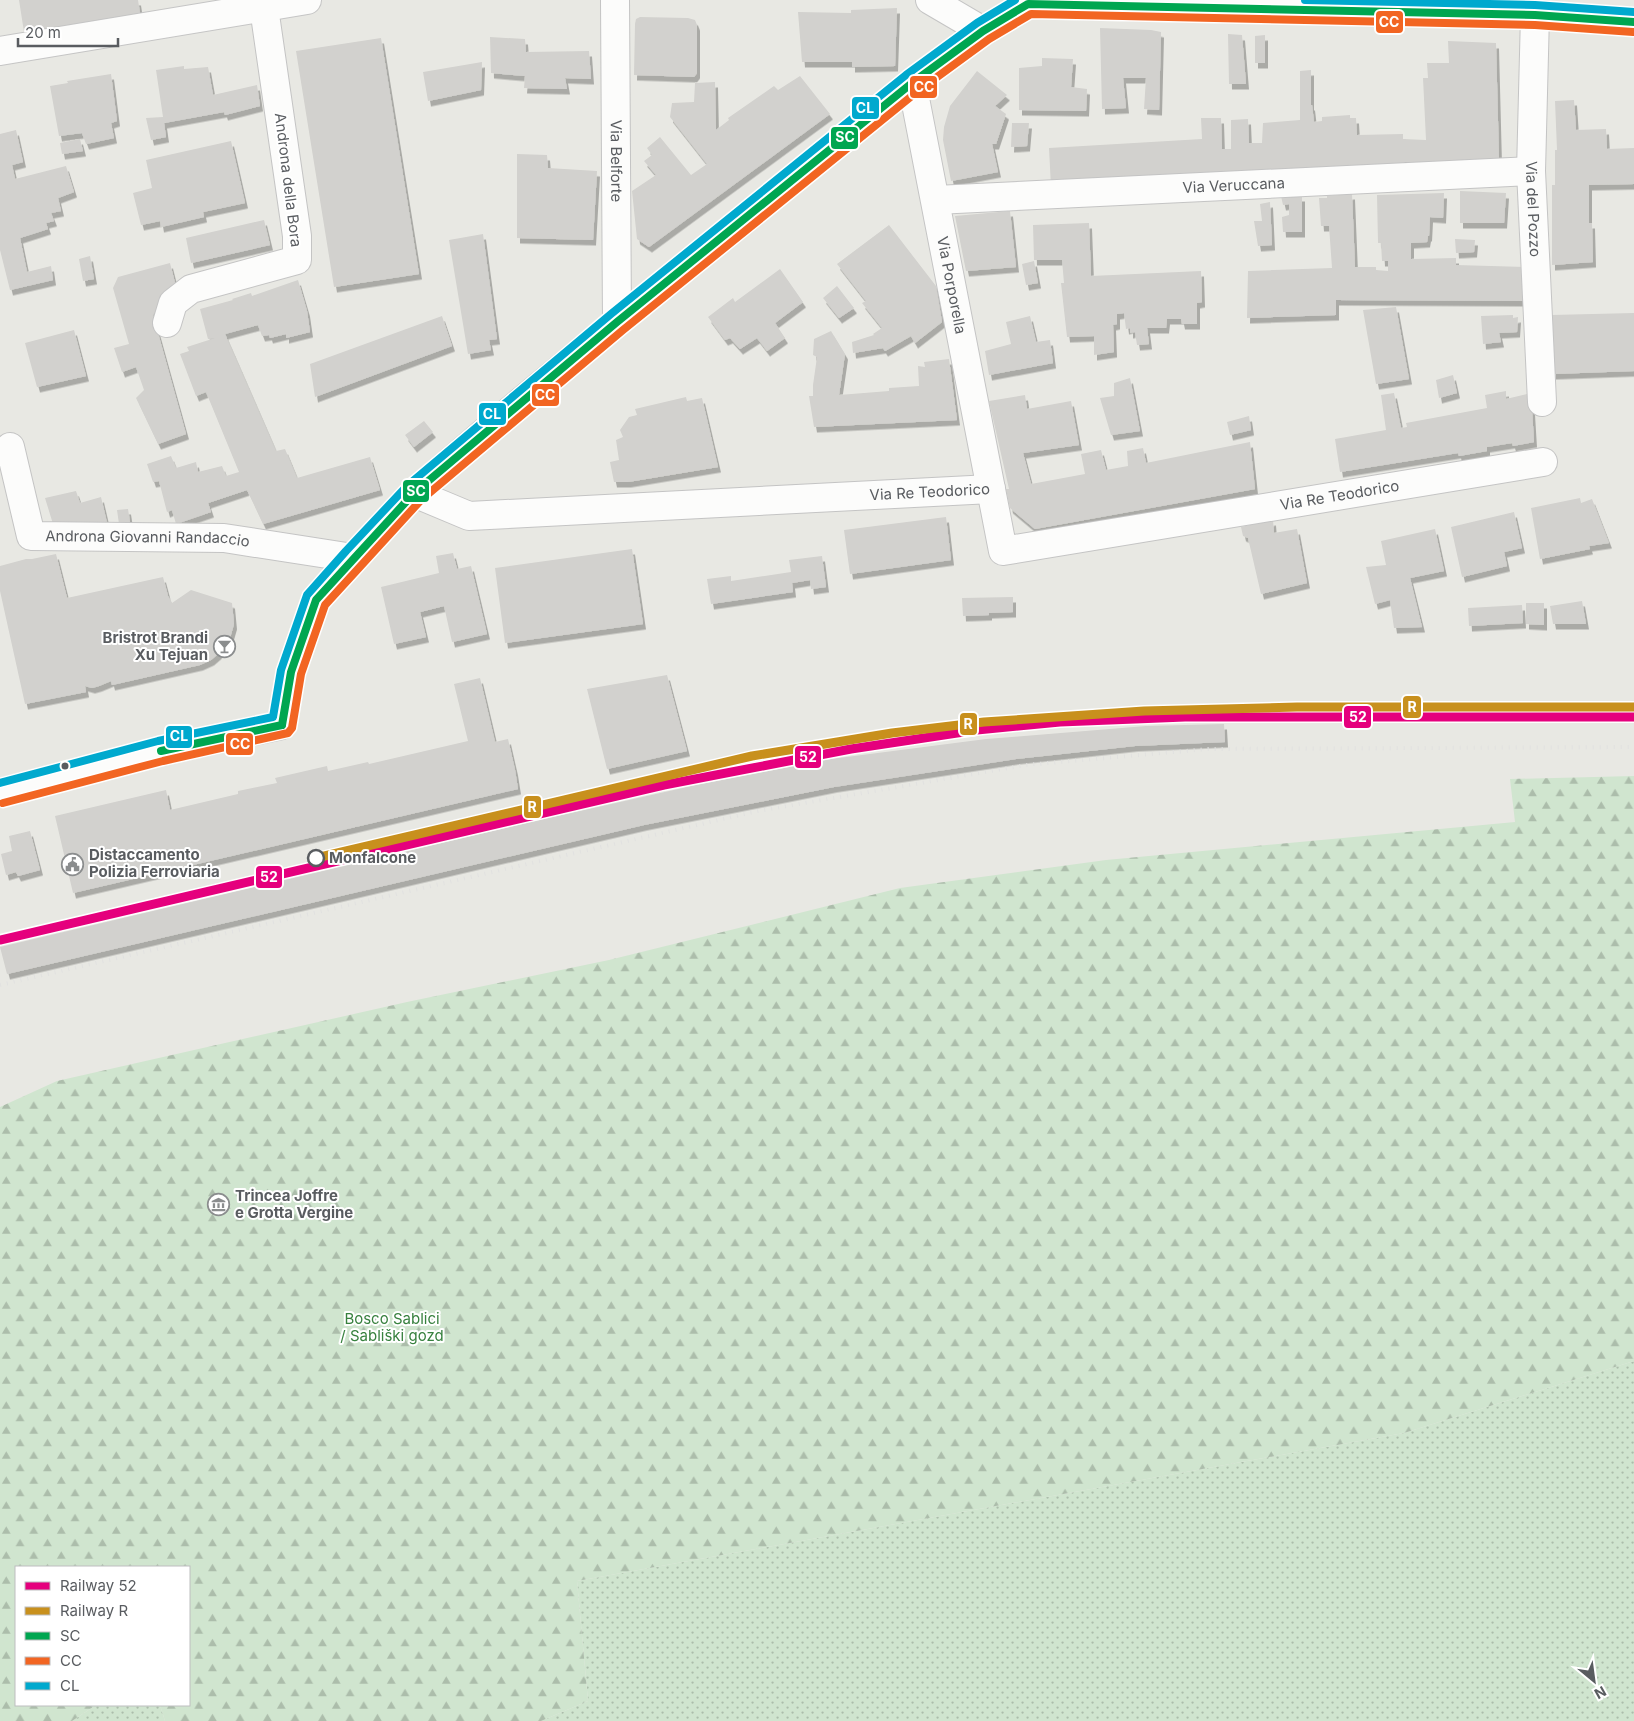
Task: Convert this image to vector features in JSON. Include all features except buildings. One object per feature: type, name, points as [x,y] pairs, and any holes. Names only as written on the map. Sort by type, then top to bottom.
[{"type":"street","points":[[0,50],[307,0]]},
{"type":"street","name":"Via Belforte","points":[[615,0],[617,322]]},
{"type":"street","points":[[930,0],[983,30]]},
{"type":"street","points":[[0,793],[161,751],[282,724],[291,672],[316,600],[414,493],[617,322],[912,83],[983,30],[1028,4],[1535,16],[1634,22]]},
{"type":"street","name":"Androna della Bora","points":[[168,324],[173,303],[191,289],[297,260],[297,236],[264,8]]},
{"type":"street","name":"Via del Pozzo","points":[[1535,16],[1531,171],[1542,402]]},
{"type":"street","name":"Via Porporella","points":[[912,83],[991,489]]},
{"type":"street","name":"Via Veruccana","points":[[936,200],[1531,171]]},
{"type":"street","name":"Androna Giovanni Randaccio","points":[[10,447],[31,536],[224,538],[353,558]]},
{"type":"street","name":"Via Re Teodorico","points":[[414,493],[469,516],[991,489],[1003,551],[1543,462]]},
{"type":"green space","name":"Bosco Sablici / Sabliški gozd","points":[[1634,776],[1634,1361],[1404,1433],[577,1581],[588,1701],[541,1721],[165,1721],[160,1706],[190,1706],[190,1566],[15,1566],[15,1706],[94,1706],[72,1721],[0,1721],[0,1107],[57,1081],[407,1002],[609,960],[900,888],[1106,860],[1515,822],[1510,779]]},
{"type":"green space","points":[[1634,1361],[1634,1721],[541,1721],[588,1701],[577,1581],[1404,1433]]},
{"type":"green space","points":[[94,1706],[160,1706],[165,1721],[72,1721]]},
{"type":"railway","points":[[0,985],[758,811],[1026,765],[1208,749],[1634,747]]},
{"type":"rail line","name":"R","points":[[316,858],[752,756],[892,733],[984,722],[1144,711],[1297,707],[1634,707]]},
{"type":"rail line","name":"52","points":[[0,940],[664,785],[851,749],[977,730],[1060,722],[1185,717],[1634,717]]},
{"type":"transit line","name":"CL","points":[[0,783],[158,741],[273,717],[281,670],[307,595],[407,486],[611,314],[906,75],[977,23],[1015,0]]},
{"type":"transit line","name":"CL","points":[[1305,0],[1535,5],[1634,12]]},
{"type":"transit line","name":"SC","points":[[282,725],[291,672],[316,600],[414,493],[617,322],[912,83],[983,31],[1028,4],[1535,15],[1634,22]]},
{"type":"transit line","name":"CC","points":[[3,803],[163,761],[288,733],[292,728],[301,674],[325,605],[421,500],[623,330],[918,91],[989,39],[1031,14],[1535,25],[1633,32]]},
{"type":"transit line","name":"SC","points":[[161,751],[282,725]]},
{"type":"place","name":"Bristrot Brandi Xu Tejuan","points":[[224,647]]},
{"type":"place","name":"Monfalcone","points":[[316,858]]},
{"type":"place","name":"Distaccamento Polizia Ferroviaria","points":[[73,864]]},
{"type":"place","name":"Trincea Joffre e Grotta Vergine","points":[[219,1205]]}]
